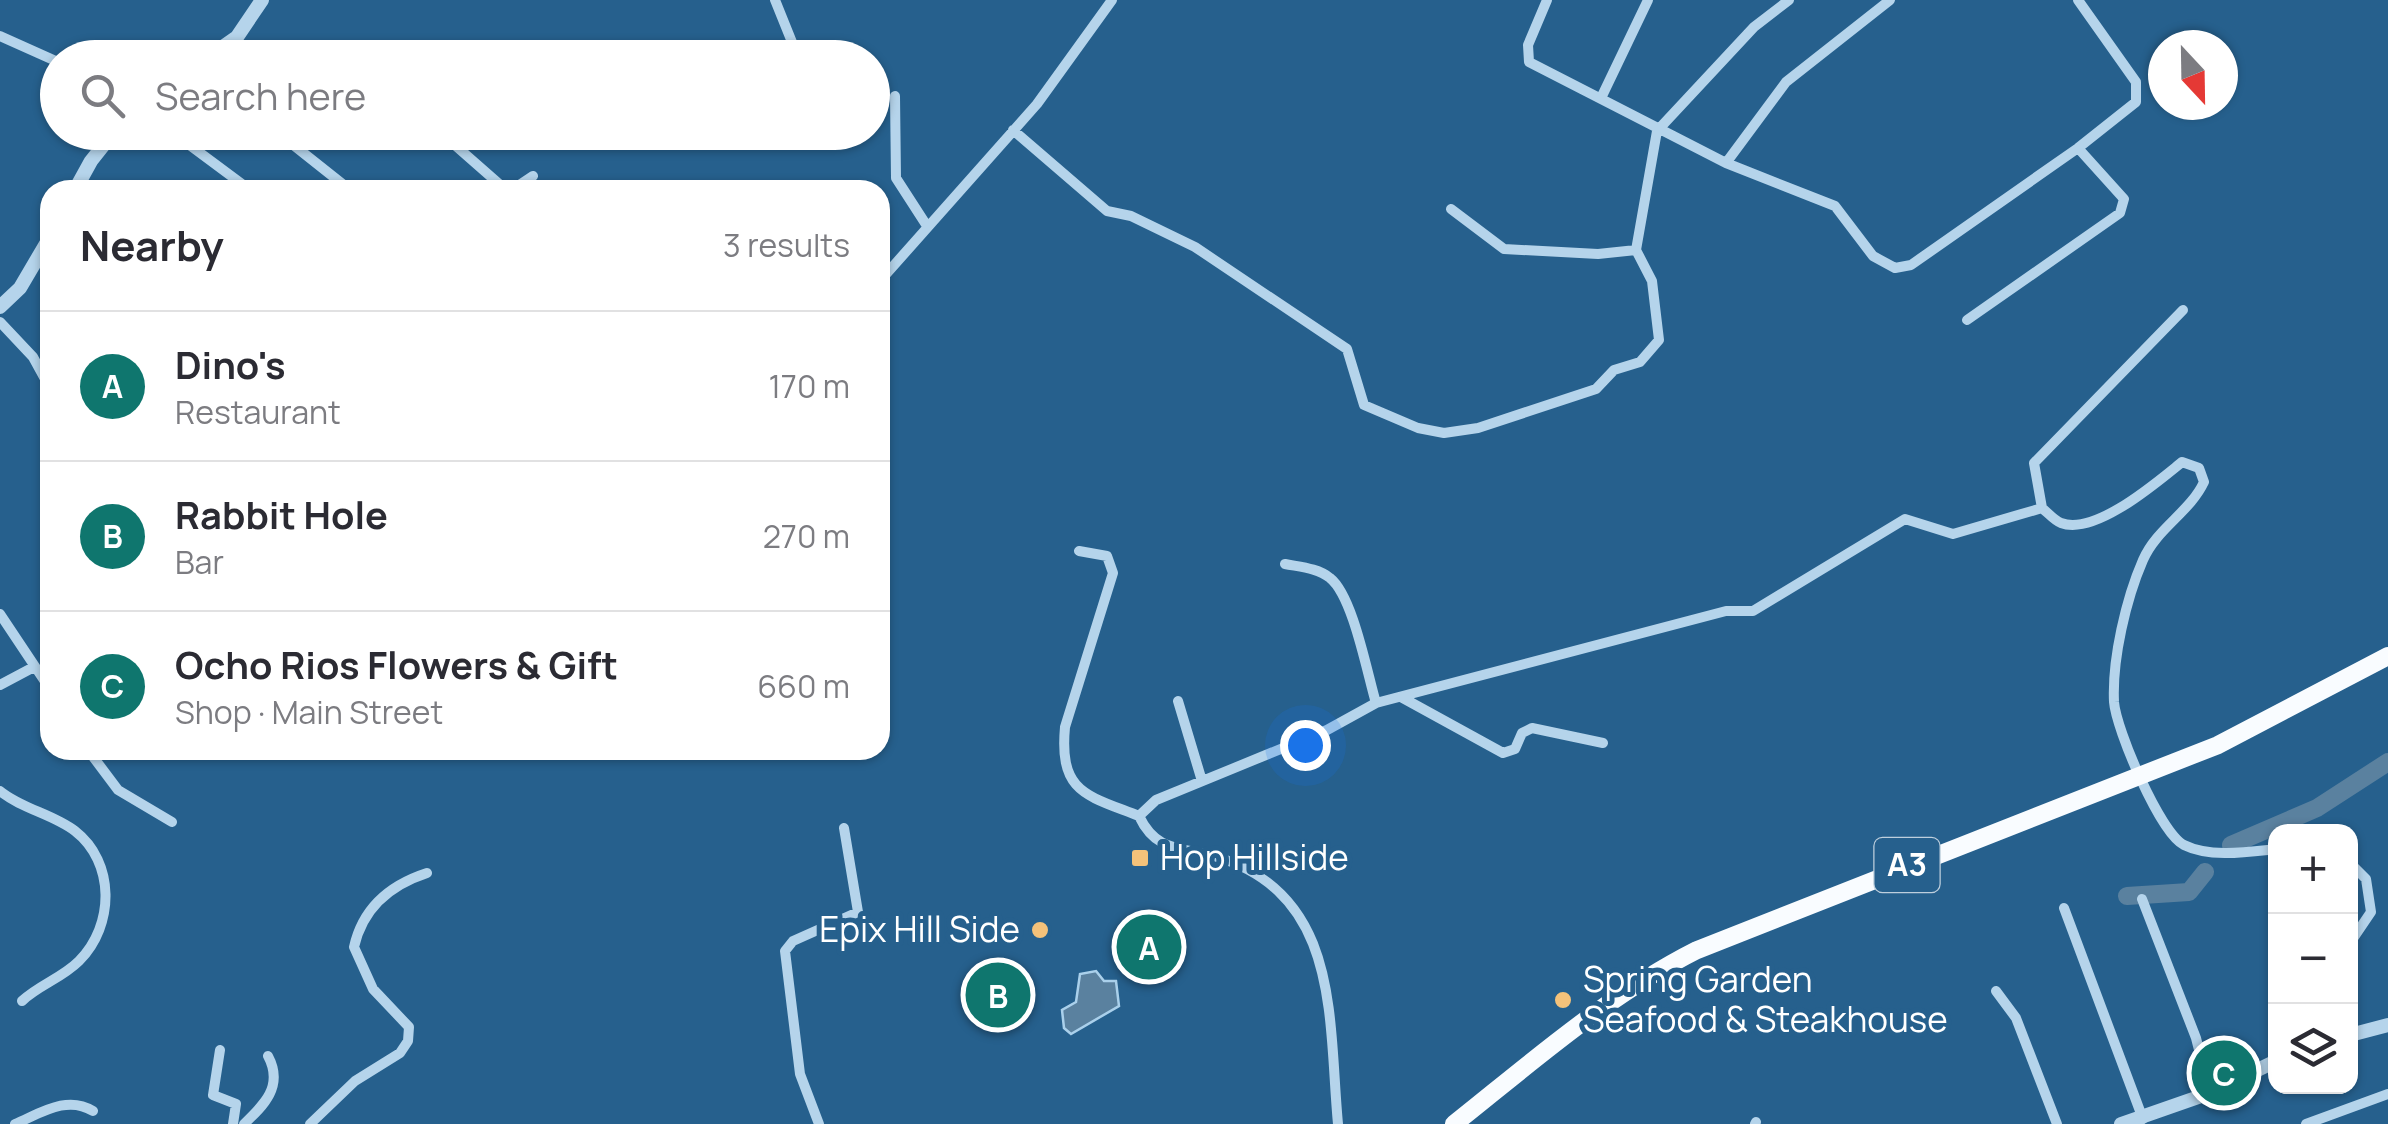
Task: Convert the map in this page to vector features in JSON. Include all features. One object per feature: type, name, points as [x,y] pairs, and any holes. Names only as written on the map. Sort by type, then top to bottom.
[{"type":"main road","name":"A3","points":[[1454,1124],[1562,1037],[1636,985],[1697,950],[2141,775],[2270,720],[2388,656]]},
{"type":"street","points":[[234,40],[262,0]]},
{"type":"street","points":[[775,0],[791,40]]},
{"type":"street","points":[[890,269],[1014,130],[1112,0]]},
{"type":"street","points":[[1548,0],[1526,58],[1726,163],[1835,206],[1873,256],[1895,268],[1911,265],[2078,148],[2136,102],[2139,92],[2078,0]]},
{"type":"street","points":[[1602,96],[1648,0]]},
{"type":"street","points":[[1014,130],[1108,211],[1130,216],[1195,246],[1347,350],[1364,404],[1418,428],[1444,433],[1516,418],[1596,389],[1614,370],[1640,362],[1659,340],[1652,281],[1636,250],[1648,163],[1661,128],[1754,26],[1789,0]]},
{"type":"street","points":[[1726,163],[1786,82],[1890,0]]},
{"type":"street","points":[[0,36],[40,54]]},
{"type":"street","points":[[895,96],[896,178],[927,226]]},
{"type":"street","points":[[1967,320],[2120,213],[2124,199],[2078,148]]},
{"type":"street","points":[[80,180],[99,150]]},
{"type":"street","points":[[196,150],[237,180]]},
{"type":"street","points":[[300,150],[337,180]]},
{"type":"street","points":[[461,150],[497,180]]},
{"type":"street","points":[[526,180],[533,176]]},
{"type":"street","points":[[1451,209],[1494,245],[1504,248],[1598,254],[1636,250]]},
{"type":"street","points":[[1,303],[20,288],[40,255]]},
{"type":"street","points":[[2183,310],[2034,463],[2042,508],[2061,524],[2086,524],[2135,498],[2182,462],[2199,468],[2204,482],[2197,497],[2164,528],[2144,558],[2129,608],[2114,706],[2163,823],[2185,846],[2241,852],[2268,850]]},
{"type":"street","points":[[0,322],[40,370]]},
{"type":"street","points":[[1139,816],[1156,800],[1327,730],[1376,702],[1726,611],[1753,611],[1905,519],[1953,534],[2042,508]]},
{"type":"street","points":[[1079,551],[1106,556],[1113,573],[1064,727],[1062,752],[1069,782],[1083,794],[1139,816],[1148,834],[1163,846],[1216,856],[1292,900],[1308,926],[1326,989],[1338,1124]]},
{"type":"street","points":[[1285,564],[1319,570],[1333,580],[1345,602],[1376,702]]},
{"type":"street","points":[[0,614],[12,626],[40,677]]},
{"type":"street","points":[[0,685],[32,668]]},
{"type":"street","points":[[1400,696],[1503,753],[1516,749],[1522,733],[1532,728],[1603,743]]},
{"type":"street","points":[[1178,702],[1202,781]]},
{"type":"street","points":[[96,760],[118,790],[172,822]]},
{"type":"street","points":[[0,791],[72,829],[94,848],[107,885],[102,917],[84,956],[22,1001]]},
{"type":"street","points":[[819,1124],[800,1074],[785,950],[793,940],[858,912],[844,828]]},
{"type":"street","points":[[2358,871],[2366,879],[2371,912],[2358,932]]},
{"type":"street","points":[[310,1124],[355,1081],[400,1053],[408,1041],[409,1026],[372,990],[354,947],[369,909],[409,879],[428,873]]},
{"type":"street","points":[[2142,900],[2196,1038],[2210,1093]]},
{"type":"street","points":[[2064,908],[2144,1120]]},
{"type":"street","points":[[1996,991],[2016,1018],[2057,1124]]},
{"type":"street","points":[[2358,1033],[2388,1026]]},
{"type":"street","points":[[220,1050],[213,1095],[236,1104],[233,1124]]},
{"type":"street","points":[[244,1124],[263,1108],[274,1086],[268,1056]]},
{"type":"street","points":[[2121,1124],[2144,1120],[2268,1066]]},
{"type":"street","points":[[2306,1124],[2388,1094]]},
{"type":"street","points":[[15,1124],[68,1103],[80,1103],[93,1111]]},
{"type":"water","points":[[1096,971],[1104,981],[1116,981],[1119,1006],[1071,1034],[1064,1028],[1062,1010],[1076,1002],[1080,974]]},
{"type":"waterway","points":[[2231,845],[2317,808],[2388,762]]},
{"type":"waterway","points":[[2127,896],[2189,892],[2205,872]]},
{"type":"place","name":"Hop Hillside","points":[[1140,858]]},
{"type":"place","name":"Epix Hill Side","points":[[1040,930]]},
{"type":"place","name":"Dino's","points":[[1149,947]]},
{"type":"place","name":"Rabbit Hole","points":[[998,995]]},
{"type":"place","name":"Spring Garden Seafood & Steakhouse","points":[[1563,1000]]},
{"type":"place","name":"Ocho Rios Flowers & Gift","points":[[2224,1073]]}]
